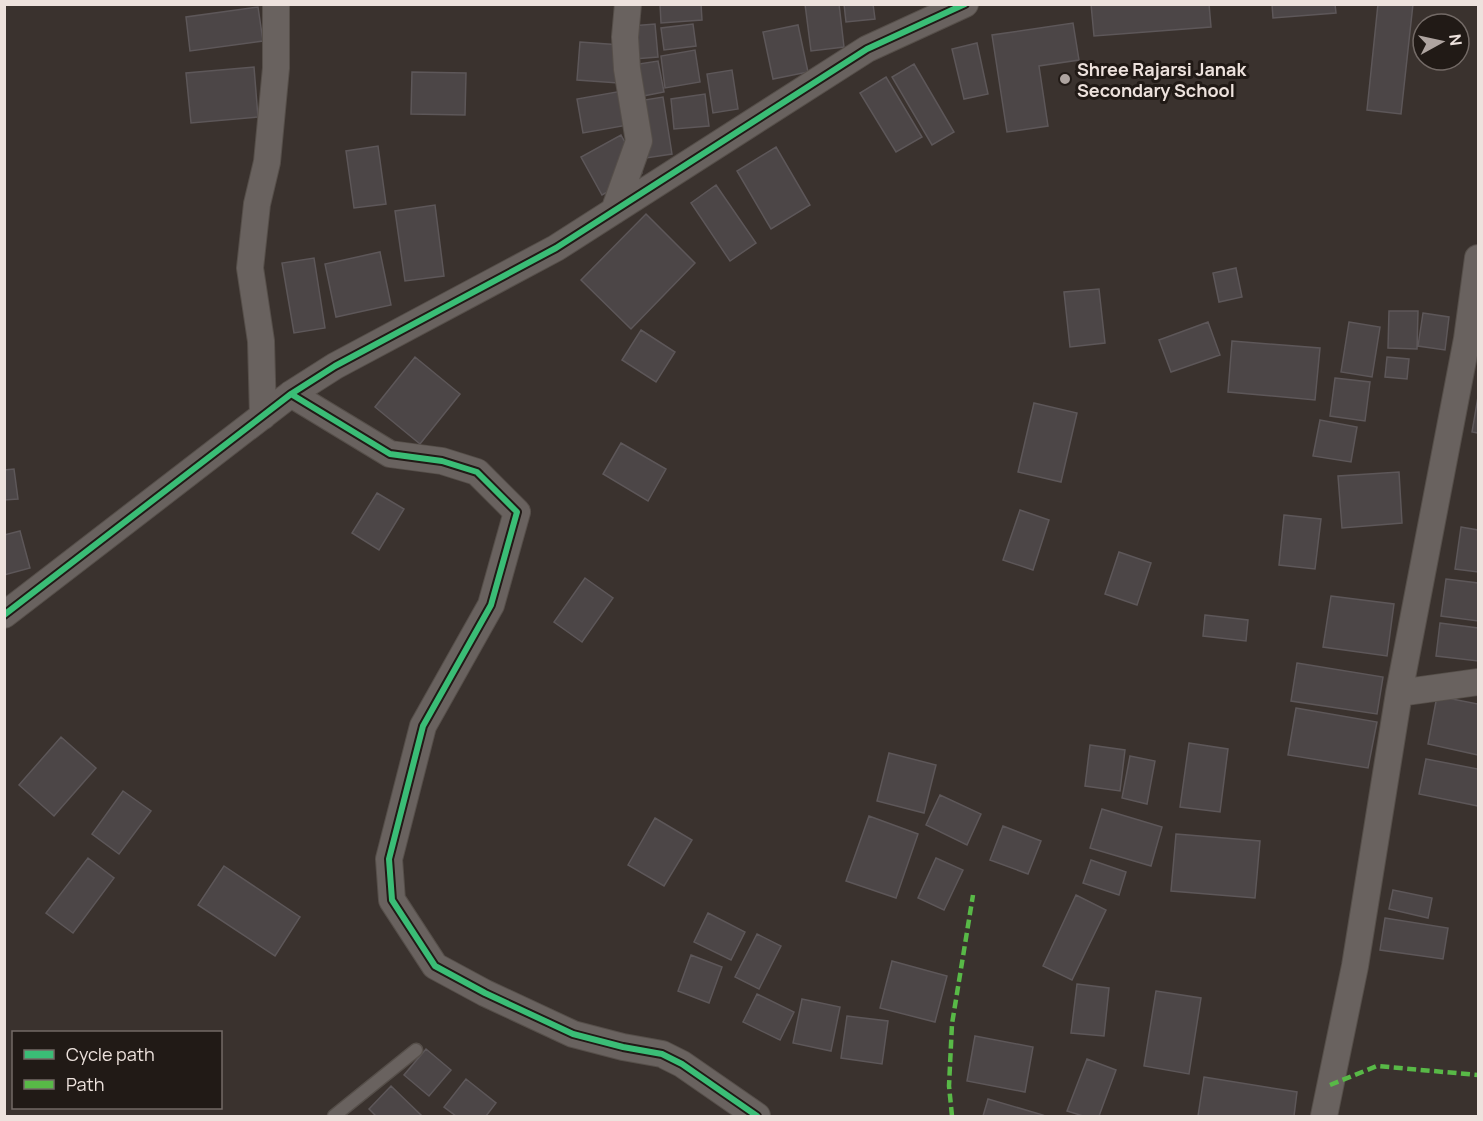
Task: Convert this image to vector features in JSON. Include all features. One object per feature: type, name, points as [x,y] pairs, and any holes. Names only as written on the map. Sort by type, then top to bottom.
[{"type":"street","points":[[263,416],[261,341],[250,268],[257,204],[267,162],[276,68],[276,4]]},
{"type":"street","points":[[614,211],[639,141],[627,69],[625,37],[628,4]]},
{"type":"street","points":[[4,615],[291,394],[335,366],[556,248],[867,49],[965,4]]},
{"type":"street","points":[[1324,1116],[1355,966],[1399,693],[1473,340],[1479,258]]},
{"type":"street","points":[[291,394],[390,454],[442,461],[477,472],[517,512],[491,605],[423,726],[389,859],[392,900],[435,966],[485,993],[573,1034],[662,1054],[682,1064],[757,1116]]},
{"type":"street","points":[[1399,693],[1479,682]]},
{"type":"lane","points":[[334,1116],[416,1050]]},
{"type":"building","points":[[660,4],[701,4],[702,20],[661,23]]},
{"type":"building","points":[[805,4],[839,4],[844,47],[811,51]]},
{"type":"building","points":[[844,4],[873,4],[875,19],[846,22]]},
{"type":"building","points":[[1091,4],[1209,4],[1211,27],[1094,36]]},
{"type":"building","points":[[1272,4],[1335,4],[1336,13],[1273,18]]},
{"type":"building","points":[[1378,4],[1413,4],[1401,114],[1367,110]]},
{"type":"building","points":[[258,7],[263,41],[190,51],[186,17]]},
{"type":"building","points":[[1073,23],[1079,60],[1039,66],[1048,126],[1007,132],[992,35]]},
{"type":"building","points":[[655,24],[658,57],[634,59],[631,26]]},
{"type":"building","points":[[693,24],[696,46],[664,50],[661,28]]},
{"type":"building","points":[[798,25],[808,72],[773,79],[763,32]]},
{"type":"building","points":[[580,42],[621,45],[618,83],[577,80]]},
{"type":"building","points":[[977,43],[988,94],[964,99],[952,49]]},
{"type":"building","points":[[695,50],[700,82],[665,88],[661,56]]},
{"type":"building","points":[[658,61],[664,92],[638,97],[632,65]]},
{"type":"building","points":[[914,64],[954,132],[932,145],[892,77]]},
{"type":"building","points":[[254,67],[258,117],[191,123],[186,73]]},
{"type":"building","points":[[732,70],[738,109],[713,113],[707,74]]},
{"type":"building","points":[[412,72],[466,73],[465,115],[411,114]]},
{"type":"building","points":[[886,77],[922,137],[896,152],[860,93]]},
{"type":"building","points":[[622,91],[628,125],[583,133],[577,99]]},
{"type":"building","points":[[705,94],[709,126],[674,129],[671,99]]},
{"type":"building","points":[[663,97],[672,154],[646,158],[638,101]]},
{"type":"building","points":[[621,135],[642,173],[602,195],[581,157]]},
{"type":"building","points":[[378,146],[386,204],[354,208],[346,151]]},
{"type":"building","points":[[776,147],[810,205],[771,229],[737,171]]},
{"type":"building","points":[[716,185],[756,243],[730,261],[691,203]]},
{"type":"building","points":[[435,205],[444,276],[405,281],[395,211]]},
{"type":"building","points":[[646,214],[695,263],[631,329],[581,280]]},
{"type":"building","points":[[380,252],[391,305],[336,317],[325,264]]},
{"type":"building","points":[[314,258],[325,328],[294,333],[282,263]]},
{"type":"building","points":[[1236,268],[1242,297],[1219,302],[1213,273]]},
{"type":"building","points":[[1099,289],[1105,343],[1070,347],[1064,292]]},
{"type":"building","points":[[1389,311],[1418,311],[1417,349],[1388,348]]},
{"type":"building","points":[[1423,313],[1449,317],[1445,350],[1418,346]]},
{"type":"building","points":[[1208,322],[1220,355],[1171,372],[1159,340]]},
{"type":"building","points":[[1349,322],[1380,327],[1372,377],[1341,372]]},
{"type":"building","points":[[641,330],[675,352],[656,382],[622,360]]},
{"type":"building","points":[[1232,341],[1320,348],[1315,400],[1228,392]]},
{"type":"building","points":[[415,357],[460,394],[420,444],[375,407]]},
{"type":"building","points":[[1387,357],[1409,359],[1407,379],[1385,377]]},
{"type":"building","points":[[1335,378],[1370,382],[1365,421],[1330,416]]},
{"type":"building","points":[[1478,397],[1478,433],[1472,432]]},
{"type":"building","points":[[1034,403],[1077,413],[1061,482],[1018,472]]},
{"type":"building","points":[[1320,420],[1357,427],[1351,462],[1313,456]]},
{"type":"building","points":[[621,443],[666,469],[648,501],[603,474]]},
{"type":"building","points":[[14,469],[18,499],[4,500],[4,470]]},
{"type":"building","points":[[1399,472],[1402,523],[1342,528],[1338,476]]},
{"type":"building","points":[[377,493],[404,509],[379,550],[352,533]]},
{"type":"building","points":[[1020,510],[1049,520],[1033,570],[1003,560]]},
{"type":"building","points":[[1284,515],[1321,519],[1315,569],[1279,565]]},
{"type":"building","points":[[1461,527],[1478,530],[1478,572],[1455,569]]},
{"type":"building","points":[[20,531],[30,568],[4,575],[4,535]]},
{"type":"building","points":[[1119,552],[1151,563],[1137,605],[1105,594]]},
{"type":"building","points":[[585,578],[613,598],[582,642],[554,622]]},
{"type":"building","points":[[1446,579],[1478,583],[1478,621],[1441,616]]},
{"type":"building","points":[[1331,596],[1394,604],[1387,656],[1323,647]]},
{"type":"building","points":[[1205,615],[1248,620],[1246,641],[1203,636]]},
{"type":"building","points":[[1440,623],[1478,628],[1478,661],[1436,656]]},
{"type":"building","points":[[1297,663],[1383,677],[1377,714],[1291,701]]},
{"type":"building","points":[[1437,696],[1478,704],[1478,755],[1428,744]]},
{"type":"building","points":[[1296,708],[1377,722],[1368,768],[1288,755]]},
{"type":"building","points":[[61,737],[96,768],[54,816],[19,785]]},
{"type":"building","points":[[1189,743],[1228,749],[1220,812],[1180,807]]},
{"type":"building","points":[[1090,745],[1125,750],[1120,791],[1085,786]]},
{"type":"building","points":[[889,753],[936,765],[924,813],[877,801]]},
{"type":"building","points":[[1130,756],[1155,761],[1147,804],[1122,798]]},
{"type":"building","points":[[1426,759],[1478,769],[1478,806],[1419,794]]},
{"type":"building","points":[[123,791],[151,811],[119,854],[92,834]]},
{"type":"building","points":[[940,795],[981,814],[967,845],[926,825]]},
{"type":"building","points":[[1102,809],[1162,827],[1151,866],[1090,848]]},
{"type":"building","points":[[869,816],[918,834],[896,898],[846,881]]},
{"type":"building","points":[[655,818],[692,840],[664,886],[628,865]]},
{"type":"building","points":[[1003,826],[1041,841],[1028,874],[990,860]]},
{"type":"building","points":[[1176,834],[1260,841],[1255,898],[1171,891]]},
{"type":"building","points":[[88,858],[114,878],[73,933],[46,913]]},
{"type":"building","points":[[936,858],[963,870],[944,910],[918,898]]},
{"type":"building","points":[[1091,860],[1126,872],[1119,895],[1083,883]]},
{"type":"building","points":[[224,866],[300,917],[275,956],[198,905]]},
{"type":"building","points":[[1393,890],[1432,898],[1428,918],[1389,909]]},
{"type":"building","points":[[1076,895],[1106,910],[1072,980],[1043,966]]},
{"type":"building","points":[[708,913],[745,932],[731,960],[694,942]]},
{"type":"building","points":[[1385,918],[1448,928],[1443,959],[1380,950]]},
{"type":"building","points":[[757,934],[781,946],[759,989],[735,977]]},
{"type":"building","points":[[691,955],[722,967],[709,1003],[678,991]]},
{"type":"building","points":[[892,961],[947,976],[935,1022],[880,1008]]},
{"type":"building","points":[[1077,984],[1109,988],[1104,1036],[1071,1033]]},
{"type":"building","points":[[1156,991],[1201,998],[1189,1074],[1144,1066]]},
{"type":"building","points":[[757,994],[794,1012],[780,1040],[743,1022]]},
{"type":"building","points":[[802,999],[840,1007],[831,1051],[793,1043]]},
{"type":"building","points":[[847,1016],[888,1021],[882,1064],[841,1058]]},
{"type":"building","points":[[975,1036],[1033,1047],[1025,1092],[967,1081]]},
{"type":"building","points":[[426,1049],[451,1070],[429,1096],[404,1075]]},
{"type":"building","points":[[1087,1059],[1116,1070],[1099,1116],[1083,1116],[1067,1111]]},
{"type":"building","points":[[1204,1077],[1297,1092],[1294,1116],[1198,1116]]},
{"type":"building","points":[[466,1079],[496,1103],[486,1116],[456,1116],[444,1107]]},
{"type":"building","points":[[391,1086],[422,1116],[376,1116],[369,1109]]},
{"type":"building","points":[[988,1099],[1043,1115],[983,1116]]},
{"type":"marked path","points":[[952,1116],[949,1086],[952,1024],[973,895]]},
{"type":"marked path","points":[[1330,1085],[1377,1066],[1478,1075]]},
{"type":"cycle path","points":[[4,615],[291,394],[335,366],[556,248],[867,49],[965,4]]},
{"type":"cycle path","points":[[291,394],[390,454],[442,461],[477,472],[517,512],[491,605],[423,726],[389,859],[392,900],[435,966],[485,993],[573,1034],[662,1054],[682,1064],[757,1116]]},
{"type":"place","name":"Shree Rajarsi Janak Secondary School","points":[[1065,79]]}]
